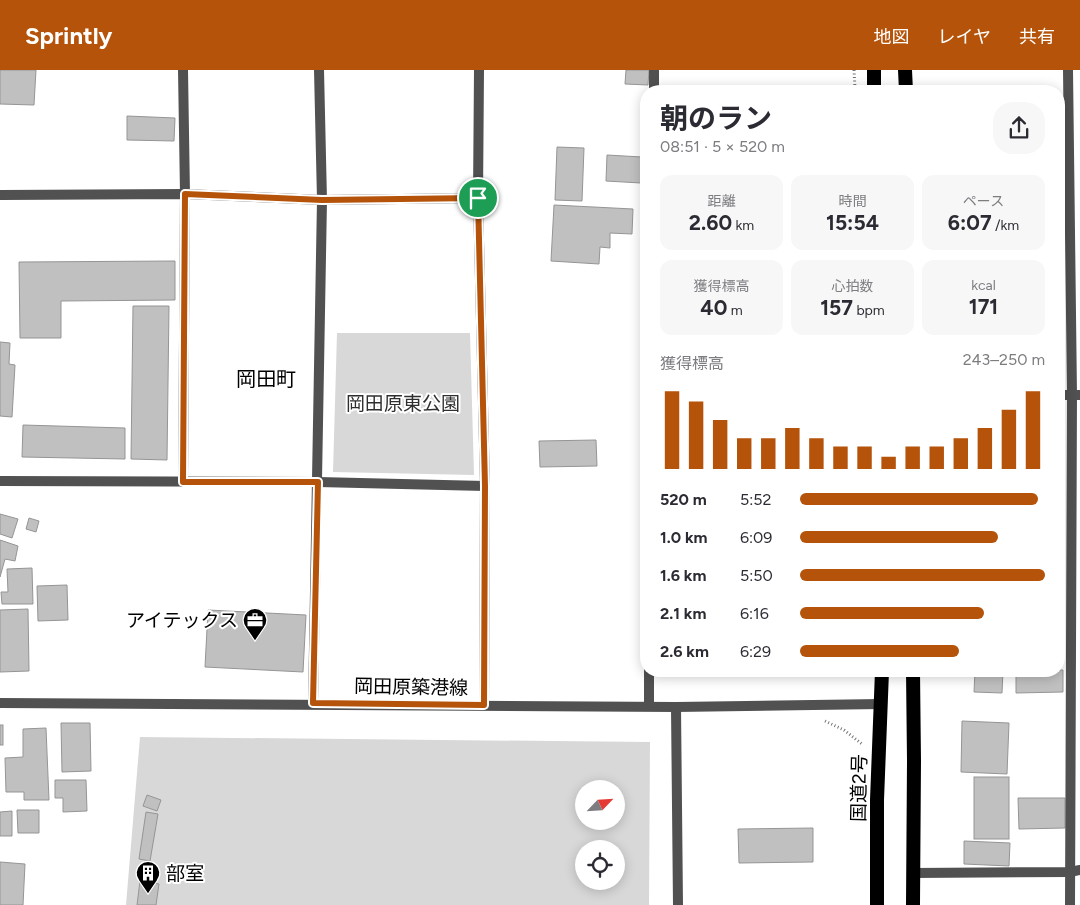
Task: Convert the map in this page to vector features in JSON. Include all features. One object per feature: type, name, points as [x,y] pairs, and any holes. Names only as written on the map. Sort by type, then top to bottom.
[{"type":"highway","points":[[874,70],[874,85]]},
{"type":"highway","points":[[905,70],[906,85]]},
{"type":"highway","name":"国道2号","points":[[877,905],[877,800],[882,677]]},
{"type":"highway","points":[[913,677],[913,905]]},
{"type":"street","points":[[183,70],[185,194],[183,482]]},
{"type":"street","points":[[313,703],[322,200],[319,70]]},
{"type":"street","points":[[479,70],[478,198],[485,486],[484,705]]},
{"type":"street","points":[[654,70],[654,85]]},
{"type":"street","points":[[1068,70],[1076,395],[1075,871],[1070,905]]},
{"type":"street","points":[[0,196],[185,194],[322,200],[478,198]]},
{"type":"street","points":[[0,481],[318,482],[485,486]]},
{"type":"street","points":[[649,677],[649,706]]},
{"type":"street","name":"岡田原築港線","points":[[0,703],[313,703],[676,707],[881,704]]},
{"type":"street","points":[[676,707],[678,905]]},
{"type":"street","points":[[913,873],[1075,871]]},
{"type":"path","points":[[854,70],[855,85]]},
{"type":"path","points":[[833,725],[844,730],[867,749]]},
{"type":"green space","name":"岡田原東公園","points":[[337,333],[470,333],[474,475],[333,472]]},
{"type":"green space","points":[[140,737],[650,742],[649,905],[126,905]]},
{"type":"building","points":[[0,70],[36,70],[34,105],[0,104]]},
{"type":"building","points":[[626,70],[649,70],[648,85],[625,84]]},
{"type":"building","points":[[127,116],[175,118],[174,141],[127,140]]},
{"type":"building","points":[[557,147],[584,148],[582,201],[555,200]]},
{"type":"building","points":[[607,155],[640,157],[640,183],[606,181]]},
{"type":"building","points":[[554,205],[633,209],[632,234],[610,233],[610,248],[600,247],[599,264],[551,261]]},
{"type":"building","points":[[175,261],[175,300],[61,301],[61,338],[20,338],[19,262]]},
{"type":"building","points":[[133,306],[169,306],[167,460],[131,459]]},
{"type":"building","points":[[0,342],[10,343],[9,364],[15,365],[12,417],[0,416]]},
{"type":"building","points":[[23,425],[125,428],[125,459],[22,457]]},
{"type":"building","points":[[596,440],[597,466],[540,467],[539,441]]},
{"type":"building","points":[[0,514],[18,519],[12,538],[0,534]]},
{"type":"building","points":[[29,518],[39,521],[36,532],[26,529]]},
{"type":"building","points":[[0,540],[18,546],[15,561],[5,559],[0,577]]},
{"type":"building","points":[[32,568],[33,604],[2,604],[1,592],[8,592],[7,569]]},
{"type":"building","points":[[67,585],[68,620],[38,621],[37,586]]},
{"type":"building","points":[[28,609],[29,671],[0,672],[0,610]]},
{"type":"building","name":"アイテックス","points":[[208,610],[306,615],[303,672],[205,667]]},
{"type":"building","points":[[975,677],[1003,677],[1002,693],[974,692]]},
{"type":"building","points":[[1016,677],[1063,677],[1063,692],[1016,693]]},
{"type":"building","points":[[962,721],[1009,723],[1007,774],[961,772]]},
{"type":"building","points":[[61,723],[90,723],[91,771],[62,772]]},
{"type":"building","points":[[0,725],[3,725],[3,745],[0,745]]},
{"type":"building","points":[[46,728],[49,800],[24,800],[24,792],[6,792],[5,758],[23,757],[23,729]]},
{"type":"building","points":[[974,777],[1009,777],[1009,839],[974,839]]},
{"type":"building","points":[[55,780],[86,780],[87,811],[63,812],[63,798],[55,798]]},
{"type":"building","points":[[147,795],[161,800],[157,811],[143,806]]},
{"type":"building","points":[[1018,798],[1065,798],[1065,828],[1019,829]]},
{"type":"building","points":[[17,810],[39,810],[39,833],[18,833]]},
{"type":"building","points":[[12,811],[12,836],[0,836],[0,812]]},
{"type":"building","points":[[146,812],[158,814],[150,861],[139,859]]},
{"type":"building","points":[[813,828],[813,862],[739,863],[738,829]]},
{"type":"building","points":[[964,841],[1010,843],[1009,866],[964,864]]},
{"type":"building","points":[[0,862],[25,864],[23,905],[0,905]]},
{"type":"building","name":"部室","points":[[140,881],[159,884],[156,905],[137,905]]},
{"type":"place","name":"アイテックス","points":[[255,641]]},
{"type":"place","name":"部室","points":[[148,894]]},
{"type":"district","name":"岡田町","points":[[266,379]]},
{"type":"route","points":[[185,194],[322,200],[478,198],[485,486],[484,705],[313,703],[318,482],[183,482],[185,194]]}]
